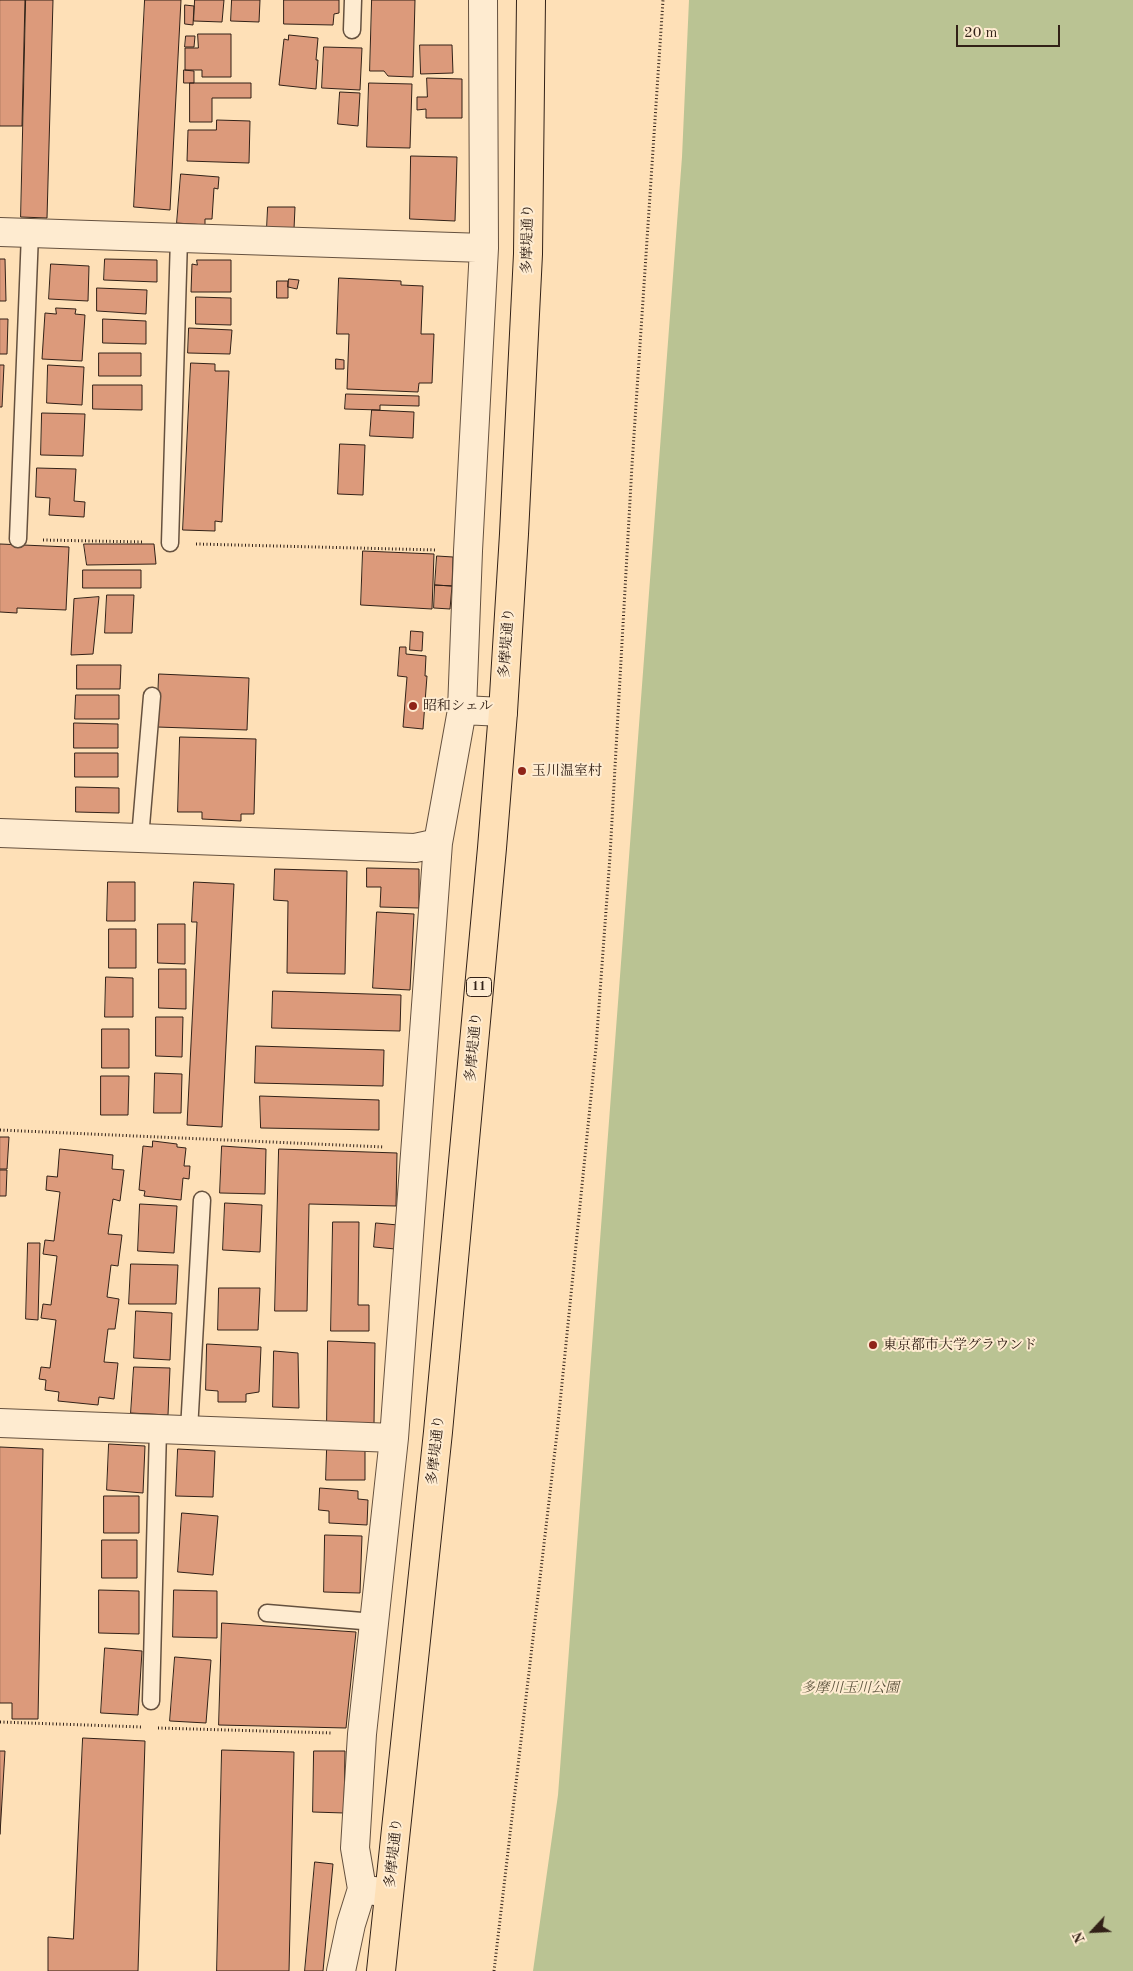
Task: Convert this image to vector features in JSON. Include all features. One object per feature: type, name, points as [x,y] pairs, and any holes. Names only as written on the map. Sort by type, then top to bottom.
[{"type":"main road","name":"多摩堤通り","points":[[380,1971],[390,1893],[438,1432],[503,712],[528,254],[531,0]]},
{"type":"street","points":[[341,1971],[362,1889],[355,1848],[362,1734],[394,1438],[438,843],[462,710],[468,551],[484,248],[483,0]]},
{"type":"street","points":[[0,232],[484,248]]},
{"type":"street","points":[[462,710],[503,712]]},
{"type":"street","points":[[0,833],[415,848],[438,843]]},
{"type":"street","points":[[0,1423],[394,1438]]},
{"type":"street","points":[[362,1889],[390,1893]]},
{"type":"lane","points":[[352,30],[353,0]]},
{"type":"lane","points":[[18,539],[30,233]]},
{"type":"lane","points":[[170,543],[179,238]]},
{"type":"lane","points":[[140,838],[152,696]]},
{"type":"lane","points":[[189,1430],[202,1200]]},
{"type":"lane","points":[[151,1701],[158,1429]]},
{"type":"lane","points":[[267,1613],[374,1622]]},
{"type":"path","points":[[494,1971],[556,1433],[596,1047],[610,856],[632,475],[663,0]]},
{"type":"path","points":[[18,539],[468,551]]},
{"type":"path","points":[[0,1130],[416,1148]]},
{"type":"path","points":[[0,1722],[362,1734]]},
{"type":"green space","name":"多摩川玉川公園","points":[[689,0],[1133,0],[1133,1971],[533,1971],[558,1795],[682,157]]},
{"type":"building","points":[[0,0],[25,0],[22,126],[0,126]]},
{"type":"building","points":[[26,0],[53,0],[47,218],[21,217]]},
{"type":"building","points":[[145,0],[181,0],[170,210],[134,207]]},
{"type":"building","points":[[195,0],[224,0],[222,22],[194,21]]},
{"type":"building","points":[[232,0],[260,0],[259,22],[231,21]]},
{"type":"building","points":[[284,0],[339,0],[339,13],[334,14],[333,25],[284,24]]},
{"type":"building","points":[[372,0],[415,0],[413,77],[388,76],[384,71],[370,71]]},
{"type":"building","points":[[185,5],[194,6],[193,25],[185,24]]},
{"type":"building","points":[[198,34],[231,34],[231,77],[202,77],[202,70],[185,70],[185,48],[198,48]]},
{"type":"building","points":[[289,35],[318,38],[316,89],[279,85],[284,39],[288,40]]},
{"type":"building","points":[[186,36],[195,36],[194,47],[185,47]]},
{"type":"building","points":[[420,45],[452,45],[453,73],[421,74]]},
{"type":"building","points":[[324,47],[362,48],[360,90],[322,88]]},
{"type":"building","points":[[184,70],[194,71],[194,83],[184,83]]},
{"type":"building","points":[[427,78],[462,79],[462,118],[426,118],[426,109],[417,110],[417,97],[427,97]]},
{"type":"building","points":[[190,83],[251,83],[251,98],[212,98],[212,122],[190,122]]},
{"type":"building","points":[[369,83],[412,84],[410,148],[367,147]]},
{"type":"building","points":[[340,92],[360,93],[358,126],[338,124]]},
{"type":"building","points":[[217,120],[250,121],[249,163],[187,161],[188,130],[216,130]]},
{"type":"building","points":[[411,156],[457,157],[455,221],[410,219]]},
{"type":"building","points":[[181,174],[219,177],[218,189],[214,188],[212,219],[205,219],[205,225],[177,223]]},
{"type":"building","points":[[268,207],[295,207],[294,229],[267,228]]},
{"type":"building","points":[[0,259],[5,259],[6,301],[0,301]]},
{"type":"building","points":[[105,259],[157,260],[157,282],[104,280]]},
{"type":"building","points":[[197,260],[231,260],[231,292],[191,292],[192,264],[197,265]]},
{"type":"building","points":[[51,264],[89,266],[88,301],[49,299]]},
{"type":"building","points":[[339,278],[401,281],[401,285],[423,286],[421,334],[434,334],[432,383],[419,383],[418,392],[347,389],[349,334],[337,334]]},
{"type":"building","points":[[289,279],[299,280],[297,289],[288,287]]},
{"type":"building","points":[[277,281],[288,281],[288,298],[277,298]]},
{"type":"building","points":[[97,288],[147,290],[146,314],[97,311]]},
{"type":"building","points":[[196,297],[231,298],[231,325],[196,324]]},
{"type":"building","points":[[56,308],[76,309],[75,314],[85,315],[82,361],[42,359],[45,313],[56,314]]},
{"type":"building","points":[[0,319],[8,319],[7,354],[0,354]]},
{"type":"building","points":[[103,319],[146,321],[146,344],[103,343]]},
{"type":"building","points":[[189,328],[232,330],[230,354],[188,353]]},
{"type":"building","points":[[99,353],[141,353],[141,376],[99,376]]},
{"type":"building","points":[[336,359],[344,360],[344,369],[336,369]]},
{"type":"building","points":[[191,363],[215,364],[215,371],[229,371],[222,522],[215,521],[215,531],[183,530]]},
{"type":"building","points":[[0,365],[4,365],[2,407],[0,407]]},
{"type":"building","points":[[48,365],[84,367],[82,405],[47,403]]},
{"type":"building","points":[[93,385],[142,385],[142,410],[93,409]]},
{"type":"building","points":[[346,394],[419,396],[419,406],[380,405],[380,410],[345,409]]},
{"type":"building","points":[[372,410],[414,412],[413,438],[370,436]]},
{"type":"building","points":[[42,413],[85,414],[83,456],[41,455]]},
{"type":"building","points":[[340,444],[365,445],[363,495],[338,494]]},
{"type":"building","points":[[37,468],[76,469],[74,501],[85,502],[84,517],[49,515],[50,498],[36,497]]},
{"type":"building","points":[[0,544],[69,547],[66,610],[17,608],[17,613],[0,612]]},
{"type":"building","points":[[84,544],[154,544],[156,564],[87,565]]},
{"type":"building","points":[[363,551],[434,554],[432,609],[361,605]]},
{"type":"building","points":[[437,556],[453,557],[452,586],[435,585]]},
{"type":"building","points":[[83,570],[141,570],[141,588],[83,588]]},
{"type":"building","points":[[435,585],[452,586],[450,609],[434,608]]},
{"type":"building","points":[[107,595],[134,595],[132,633],[105,633]]},
{"type":"building","points":[[99,597],[93,654],[71,655],[74,599]]},
{"type":"building","points":[[411,631],[423,632],[422,651],[410,650]]},
{"type":"building","points":[[400,647],[406,647],[406,654],[426,656],[425,676],[427,676],[423,729],[403,727],[407,677],[398,676]]},
{"type":"building","points":[[77,665],[121,665],[120,689],[77,689]]},
{"type":"building","points":[[159,674],[249,678],[247,730],[157,727]]},
{"type":"building","points":[[76,695],[119,695],[119,719],[75,719]]},
{"type":"building","points":[[74,723],[118,724],[118,748],[74,748]]},
{"type":"building","points":[[180,737],[256,739],[254,814],[241,814],[241,821],[202,819],[202,812],[178,812]]},
{"type":"building","points":[[75,753],[118,753],[118,777],[75,777]]},
{"type":"building","points":[[76,787],[119,788],[119,813],[76,812]]},
{"type":"building","points":[[367,868],[419,869],[419,908],[380,907],[381,887],[367,887]]},
{"type":"building","points":[[275,869],[347,871],[345,974],[287,973],[288,901],[274,900]]},
{"type":"building","points":[[108,882],[135,882],[135,921],[107,921]]},
{"type":"building","points":[[194,882],[234,884],[222,1127],[187,1125],[197,922],[192,922]]},
{"type":"building","points":[[377,912],[414,914],[410,990],[373,988]]},
{"type":"building","points":[[158,924],[185,924],[185,964],[158,963]]},
{"type":"building","points":[[109,929],[136,929],[136,968],[109,968]]},
{"type":"building","points":[[159,969],[186,969],[186,1009],[159,1008]]},
{"type":"building","points":[[106,977],[133,978],[133,1017],[105,1017]]},
{"type":"building","points":[[273,991],[401,995],[400,1031],[272,1028]]},
{"type":"building","points":[[156,1017],[183,1017],[182,1057],[156,1056]]},
{"type":"building","points":[[102,1029],[129,1029],[129,1068],[102,1068]]},
{"type":"building","points":[[256,1046],[384,1050],[383,1086],[255,1083]]},
{"type":"building","points":[[155,1073],[182,1074],[181,1113],[154,1113]]},
{"type":"building","points":[[101,1076],[129,1076],[128,1115],[101,1115]]},
{"type":"building","points":[[260,1096],[379,1100],[379,1130],[261,1128]]},
{"type":"building","points":[[0,1137],[9,1137],[7,1169],[0,1169]]},
{"type":"building","points":[[153,1141],[177,1144],[177,1147],[186,1148],[184,1166],[190,1166],[189,1179],[183,1178],[181,1200],[144,1196],[145,1191],[139,1190],[143,1146],[152,1147]]},
{"type":"building","points":[[222,1146],[266,1149],[265,1194],[220,1193]]},
{"type":"building","points":[[60,1149],[113,1155],[112,1169],[124,1170],[120,1201],[113,1199],[108,1234],[122,1235],[118,1266],[111,1265],[107,1297],[119,1299],[115,1329],[108,1329],[104,1362],[118,1363],[114,1399],[99,1397],[98,1405],[58,1401],[59,1392],[45,1390],[46,1380],[39,1379],[41,1367],[50,1368],[56,1320],[41,1318],[43,1304],[51,1305],[57,1256],[43,1254],[45,1240],[54,1241],[60,1192],[46,1190],[47,1176],[57,1177]]},
{"type":"building","points":[[279,1149],[397,1153],[396,1206],[309,1204],[307,1311],[275,1311]]},
{"type":"building","points":[[0,1170],[7,1170],[6,1196],[0,1196]]},
{"type":"building","points":[[225,1203],[262,1205],[260,1252],[223,1250]]},
{"type":"building","points":[[140,1204],[177,1206],[174,1253],[138,1251]]},
{"type":"building","points":[[333,1222],[359,1222],[358,1305],[369,1305],[369,1331],[331,1331]]},
{"type":"building","points":[[376,1223],[398,1225],[395,1249],[374,1247]]},
{"type":"building","points":[[28,1243],[40,1243],[38,1320],[26,1319]]},
{"type":"building","points":[[131,1264],[178,1265],[176,1304],[129,1304]]},
{"type":"building","points":[[219,1288],[260,1288],[258,1330],[218,1330]]},
{"type":"building","points":[[136,1311],[172,1313],[170,1360],[134,1358]]},
{"type":"building","points":[[328,1341],[375,1343],[374,1424],[327,1423]]},
{"type":"building","points":[[207,1344],[261,1347],[259,1392],[246,1394],[246,1402],[218,1402],[218,1391],[206,1390]]},
{"type":"building","points":[[274,1351],[298,1353],[299,1408],[273,1407]]},
{"type":"building","points":[[134,1367],[170,1368],[168,1415],[131,1413]]},
{"type":"building","points":[[109,1444],[145,1446],[143,1493],[107,1490]]},
{"type":"building","points":[[0,1447],[43,1449],[38,1719],[12,1719],[12,1703],[0,1703]]},
{"type":"building","points":[[178,1449],[215,1451],[213,1497],[176,1496]]},
{"type":"building","points":[[327,1449],[365,1450],[365,1480],[326,1480]]},
{"type":"building","points":[[320,1488],[358,1491],[358,1499],[368,1500],[367,1525],[329,1523],[329,1511],[319,1510]]},
{"type":"building","points":[[104,1496],[139,1496],[139,1533],[104,1533]]},
{"type":"building","points":[[182,1513],[218,1516],[213,1575],[178,1572]]},
{"type":"building","points":[[325,1535],[362,1536],[360,1593],[324,1592]]},
{"type":"building","points":[[102,1540],[137,1540],[137,1578],[102,1578]]},
{"type":"building","points":[[99,1590],[139,1591],[139,1634],[99,1633]]},
{"type":"building","points":[[174,1590],[217,1591],[217,1638],[173,1637]]},
{"type":"building","points":[[222,1623],[356,1632],[346,1728],[219,1725]]},
{"type":"building","points":[[105,1648],[142,1651],[138,1715],[101,1713]]},
{"type":"building","points":[[175,1657],[211,1660],[206,1723],[170,1721]]},
{"type":"building","points":[[83,1738],[145,1741],[138,1971],[48,1971],[48,1937],[73,1939]]},
{"type":"building","points":[[222,1750],[294,1752],[289,1971],[217,1971]]},
{"type":"building","points":[[0,1751],[5,1751],[0,1834]]},
{"type":"building","points":[[314,1751],[345,1751],[344,1813],[313,1812]]},
{"type":"building","points":[[315,1862],[333,1864],[323,1971],[305,1971]]},
{"type":"place","name":"昭和シェル","points":[[413,706]]},
{"type":"place","name":"玉川温室村","points":[[522,771]]},
{"type":"place","name":"東京都市大学グラウンド","points":[[873,1345]]}]
